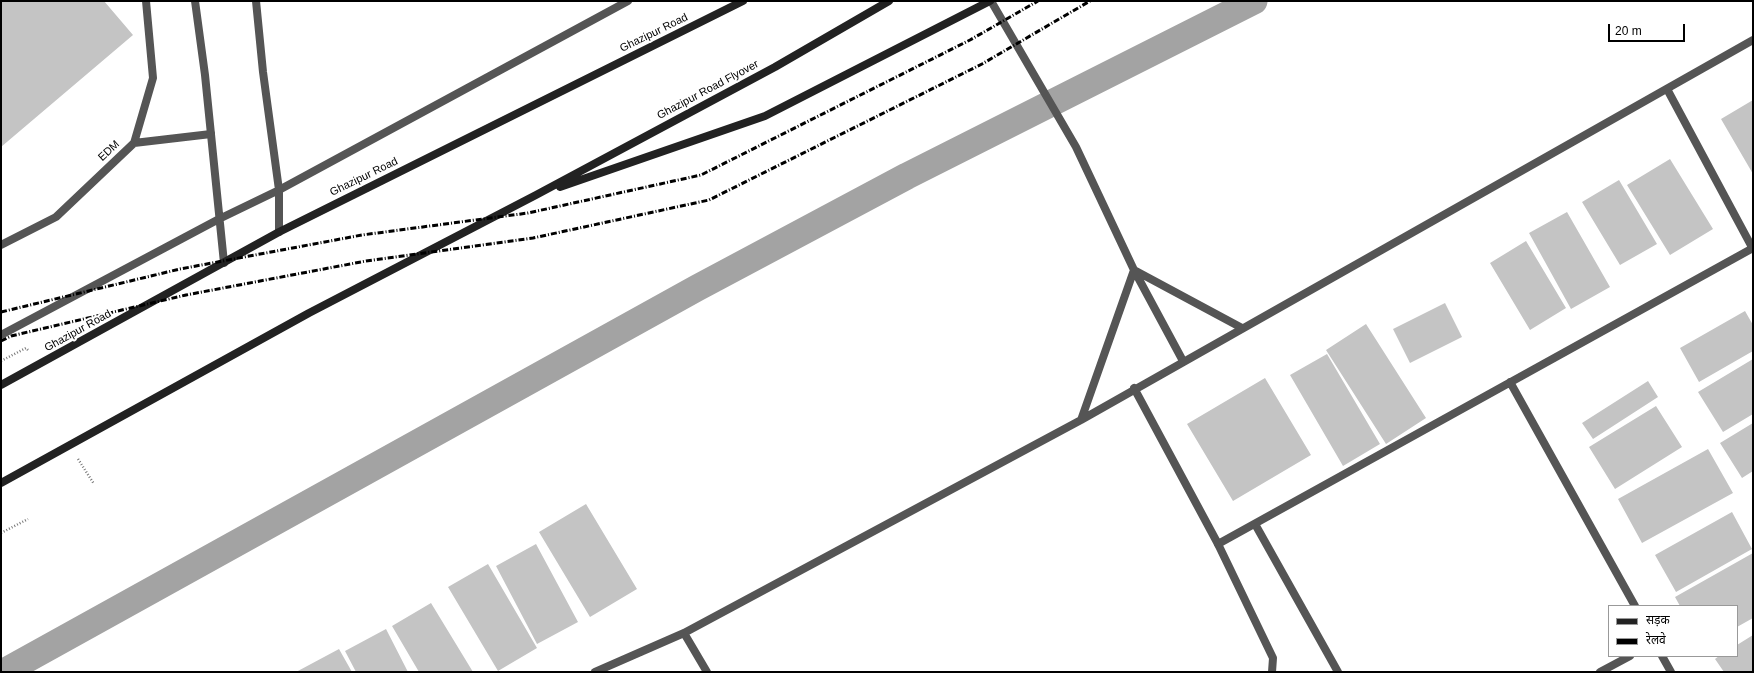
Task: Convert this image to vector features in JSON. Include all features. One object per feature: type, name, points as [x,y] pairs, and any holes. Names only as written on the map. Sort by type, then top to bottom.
[{"type":"main road","name":"Ghazipur Road","points":[[1,385],[279,232],[743,1]]},
{"type":"main road","name":"Ghazipur Road Flyover","points":[[536,195],[775,67],[889,1]]},
{"type":"main road","points":[[1,483],[309,313],[536,195],[765,116],[990,1]]},
{"type":"street","name":"EDM","points":[[1,245],[56,217],[134,143],[153,78],[146,1]]},
{"type":"street","points":[[194,1],[211,134],[224,263]]},
{"type":"street","points":[[256,1],[263,72],[279,190],[279,232]]},
{"type":"street","points":[[1,335],[279,190],[628,1]]},
{"type":"street","points":[[990,1],[1076,147],[1134,270],[1183,361]]},
{"type":"street","points":[[595,672],[684,633],[1081,420],[1134,388],[1753,40]]},
{"type":"street","points":[[1218,544],[1753,248],[1667,89]]},
{"type":"street","points":[[134,143],[211,134]]},
{"type":"street","points":[[1134,270],[1242,328]]},
{"type":"street","points":[[1081,420],[1134,270]]},
{"type":"street","points":[[1510,382],[1634,605]]},
{"type":"street","points":[[1134,388],[1218,544],[1273,658],[1272,672]]},
{"type":"street","points":[[1255,524],[1338,672]]},
{"type":"street","points":[[684,633],[708,672]]},
{"type":"street","points":[[1600,672],[1628,657]]},
{"type":"street","points":[[1663,657],[1671,672]]},
{"type":"path","points":[[1,361],[26,348]]},
{"type":"path","points":[[69,445],[94,484]]},
{"type":"path","points":[[1,533],[28,519]]},
{"type":"building","points":[[1,1],[104,1],[133,35],[1,147]]},
{"type":"building","points":[[1753,100],[1753,174],[1721,119]]},
{"type":"building","points":[[1670,159],[1713,229],[1670,255],[1627,185]]},
{"type":"building","points":[[1619,180],[1657,244],[1620,265],[1582,202]]},
{"type":"building","points":[[1567,212],[1610,287],[1571,309],[1529,233]]},
{"type":"building","points":[[1526,241],[1566,308],[1530,330],[1490,263]]},
{"type":"building","points":[[1445,303],[1462,337],[1410,363],[1393,329]]},
{"type":"building","points":[[1745,311],[1753,325],[1753,351],[1699,382],[1680,348]]},
{"type":"building","points":[[1366,324],[1426,418],[1386,444],[1326,350]]},
{"type":"building","points":[[1327,354],[1380,444],[1343,466],[1290,375]]},
{"type":"building","points":[[1753,359],[1753,414],[1723,432],[1698,392]]},
{"type":"building","points":[[1265,378],[1311,455],[1233,501],[1187,424]]},
{"type":"building","points":[[1648,381],[1658,397],[1593,439],[1582,423]]},
{"type":"building","points":[[1656,406],[1682,447],[1615,489],[1589,447]]},
{"type":"building","points":[[1753,423],[1753,471],[1742,478],[1720,443]]},
{"type":"building","points":[[1708,449],[1733,493],[1642,543],[1618,499]]},
{"type":"building","points":[[586,504],[637,589],[590,617],[539,532]]},
{"type":"building","points":[[1732,512],[1752,549],[1676,592],[1655,555]]},
{"type":"building","points":[[536,544],[578,622],[537,644],[496,566]]},
{"type":"building","points":[[1753,553],[1753,618],[1738,626],[1738,605],[1679,605],[1675,597]]},
{"type":"building","points":[[488,564],[537,648],[498,671],[448,587]]},
{"type":"building","points":[[431,603],[473,672],[419,672],[392,626]]},
{"type":"building","points":[[386,629],[408,672],[356,672],[345,651]]},
{"type":"building","points":[[1753,635],[1753,672],[1724,672],[1715,659],[1718,657],[1738,657],[1738,644]]},
{"type":"building","points":[[339,649],[352,672],[296,672]]},
{"type":"waterway","points":[[4,672],[697,288],[907,176],[1254,1]]},
{"type":"railway","points":[[1,312],[180,269],[362,235],[528,213],[701,175],[970,40],[1038,1]]},
{"type":"railway","points":[[1,341],[11,336],[186,295],[366,261],[533,238],[709,200],[982,64],[1090,1]]}]
